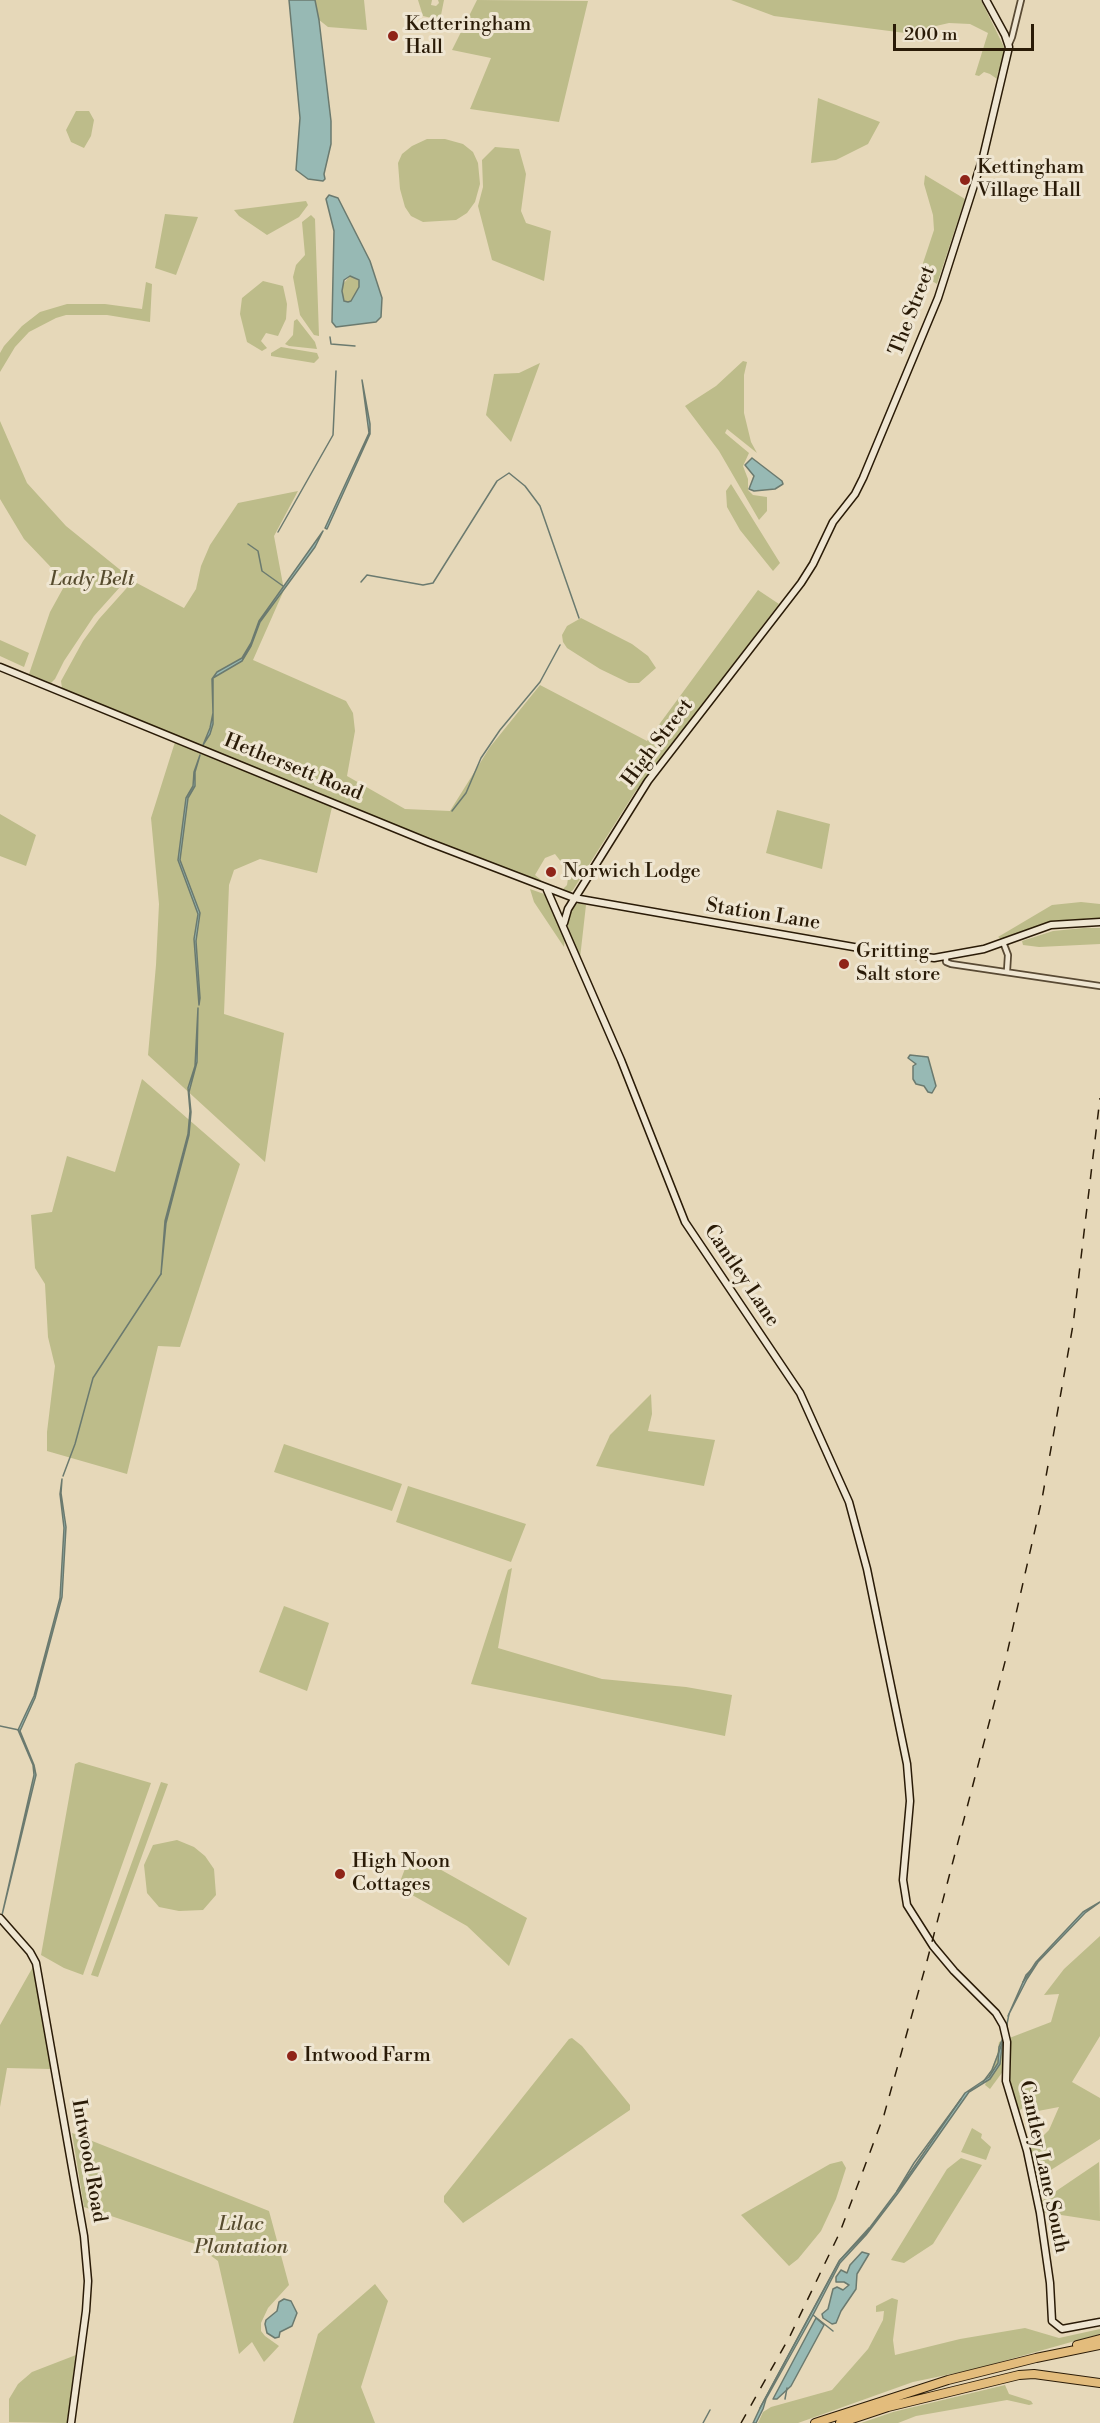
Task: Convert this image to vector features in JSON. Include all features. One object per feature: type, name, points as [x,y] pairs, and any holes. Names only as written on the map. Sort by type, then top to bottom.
[{"type":"highway","points":[[814,2423],[948,2380],[1100,2339]]},
{"type":"highway","points":[[948,2380],[1100,2345]]},
{"type":"highway","points":[[840,2423],[888,2407],[1025,2374],[1100,2383]]},
{"type":"street","points":[[986,0],[1009,44]]},
{"type":"street","points":[[1009,44],[1021,0]]},
{"type":"street","name":"The Street","points":[[777,613],[813,564],[832,524],[855,494],[938,298],[982,157],[1009,44]]},
{"type":"street","name":"High Street","points":[[574,898],[648,781],[777,613]]},
{"type":"street","name":"Hethersett Road","points":[[0,667],[548,890],[574,898]]},
{"type":"street","name":"Cantley Lane","points":[[548,890],[621,1060],[685,1222],[722,1280],[786,1369],[824,1442],[859,1533],[883,1646]]},
{"type":"street","points":[[564,924],[574,898]]},
{"type":"street","name":"Station Lane","points":[[574,898],[889,953],[946,957],[984,949],[1051,925],[1099,922]]},
{"type":"street","points":[[1004,942],[1008,955],[1007,971]]},
{"type":"street","name":"Station Lane","points":[[946,957],[946,962],[951,964],[1100,986]]},
{"type":"street","name":"Cantley Lane South","points":[[883,1646],[909,1784],[903,1880],[907,1905],[933,1946],[954,1971],[996,2013],[1003,2025],[1007,2042],[1006,2081],[1027,2151],[1040,2213],[1050,2283],[1050,2316],[1054,2324],[1062,2329],[1100,2322]]},
{"type":"street","name":"Intwood Road","points":[[0,1918],[32,1955],[39,1973],[84,2236],[88,2280],[86,2311],[71,2423]]},
{"type":"green space","points":[[294,0],[364,0],[367,30],[328,27]]},
{"type":"green space","points":[[418,0],[432,0],[431,5],[436,6],[439,3],[438,0],[444,0],[440,20],[423,16]]},
{"type":"green space","points":[[477,0],[588,1],[559,122],[470,109],[491,58],[452,50]]},
{"type":"green space","points":[[731,0],[981,0],[1005,49],[1001,72],[998,71],[997,79],[984,72],[979,76],[975,75],[988,33],[970,24],[949,23],[905,33],[774,16]]},
{"type":"green space","points":[[818,98],[880,122],[868,144],[836,160],[811,163]]},
{"type":"green space","points":[[76,111],[89,111],[94,120],[91,136],[84,148],[71,142],[66,130]]},
{"type":"green space","points":[[427,139],[445,139],[463,144],[473,152],[478,163],[480,184],[475,202],[467,213],[456,220],[423,222],[411,216],[405,207],[400,189],[398,163],[402,154]]},
{"type":"green space","points":[[495,147],[519,149],[526,174],[521,211],[526,223],[551,231],[544,281],[492,260],[478,206],[483,187],[482,160]]},
{"type":"green space","points":[[925,175],[965,199],[937,284],[925,272],[923,263],[934,230],[933,215],[924,184]]},
{"type":"green space","points":[[306,201],[308,205],[299,217],[267,235],[234,210]]},
{"type":"green space","points":[[165,214],[198,217],[176,275],[155,268]]},
{"type":"green space","points":[[311,215],[315,219],[319,336],[314,335],[300,315],[293,277],[296,265],[305,255],[302,222]]},
{"type":"green space","points":[[350,276],[359,281],[359,287],[351,301],[348,302],[344,301],[342,296],[343,284]]},
{"type":"green space","points":[[263,281],[283,286],[287,304],[286,319],[278,336],[266,333],[261,341],[267,348],[262,351],[247,342],[240,314],[242,298]]},
{"type":"green space","points":[[146,282],[152,284],[150,322],[107,315],[66,315],[56,318],[29,332],[15,347],[0,372],[0,353],[4,346],[22,326],[40,312],[67,304],[105,304],[142,309]]},
{"type":"green space","points":[[297,319],[315,342],[317,349],[285,344],[293,335],[294,321]]},
{"type":"green space","points":[[281,347],[317,353],[319,358],[314,363],[271,356],[271,353]]},
{"type":"green space","points":[[743,361],[747,362],[744,375],[744,413],[751,442],[757,453],[727,429],[725,433],[749,453],[743,466],[748,479],[748,490],[753,495],[767,497],[767,511],[759,520],[719,451],[685,406],[716,386]]},
{"type":"green space","points":[[540,363],[511,442],[486,415],[494,374],[519,373]]},
{"type":"green space","name":"Lady Belt","points":[[0,421],[27,483],[66,526],[129,577],[94,616],[51,683],[29,674],[50,612],[66,583],[24,539],[0,499]]},
{"type":"green space","points":[[731,484],[780,563],[773,571],[740,530],[727,507],[726,491]]},
{"type":"green space","points":[[298,491],[274,536],[284,590],[253,660],[346,701],[353,713],[355,731],[347,776],[405,809],[450,811],[490,747],[540,685],[647,741],[758,590],[779,604],[635,792],[569,893],[561,891],[567,885],[569,872],[555,854],[545,858],[535,875],[541,880],[539,884],[62,688],[61,681],[83,641],[133,581],[184,608],[196,589],[201,566],[210,545],[238,503]]},
{"type":"green space","points":[[581,618],[632,644],[648,656],[656,668],[639,683],[629,683],[600,669],[567,648],[562,635],[567,626]]},
{"type":"green space","points":[[0,640],[29,653],[24,667],[0,656]]},
{"type":"green space","points":[[175,742],[332,807],[317,873],[260,859],[234,870],[229,885],[224,1014],[284,1033],[265,1162],[148,1055],[159,904],[151,818]]},
{"type":"green space","points":[[777,810],[830,824],[822,869],[766,853]]},
{"type":"green space","points":[[0,814],[36,835],[26,866],[0,856]]},
{"type":"green space","points":[[530,889],[544,894],[555,910],[565,937],[564,947],[534,902]]},
{"type":"green space","points":[[1081,902],[1100,904],[1100,918],[1052,921],[1003,940],[998,937],[1052,905]]},
{"type":"green space","points":[[579,903],[586,905],[580,958],[571,939],[567,923],[568,912],[572,906]]},
{"type":"green space","points":[[1100,928],[1100,944],[1039,947],[1023,945],[1022,941],[1053,931]]},
{"type":"green space","points":[[142,1079],[240,1164],[180,1347],[158,1346],[127,1474],[47,1451],[55,1366],[48,1337],[45,1284],[35,1268],[31,1215],[52,1212],[67,1156],[115,1172]]},
{"type":"green space","points":[[651,1394],[652,1414],[648,1431],[715,1440],[704,1486],[596,1466],[610,1435]]},
{"type":"green space","points":[[284,1444],[402,1484],[392,1511],[274,1472]]},
{"type":"green space","points":[[408,1486],[526,1524],[511,1562],[396,1522]]},
{"type":"green space","points":[[512,1568],[498,1648],[602,1679],[686,1687],[732,1695],[725,1736],[471,1684],[508,1570]]},
{"type":"green space","points":[[284,1606],[329,1623],[307,1691],[259,1672]]},
{"type":"green space","points":[[79,1762],[151,1783],[83,1975],[64,1968],[41,1955],[75,1764]]},
{"type":"green space","points":[[161,1782],[168,1784],[98,1977],[91,1975]]},
{"type":"green space","points":[[177,1840],[194,1847],[205,1856],[214,1869],[216,1895],[203,1910],[179,1911],[159,1907],[147,1893],[144,1865],[153,1845]]},
{"type":"green space","points":[[411,1853],[527,1918],[509,1966],[467,1926],[398,1887]]},
{"type":"green space","points":[[1100,1936],[1100,2036],[1072,2082],[1100,2098],[1100,2139],[1035,2180],[1028,2151],[1049,2130],[1059,2107],[1038,2111],[1026,2107],[1017,2111],[1004,2070],[990,2089],[985,2085],[997,2055],[999,2042],[1051,2022],[1059,1994],[1044,1995],[1064,1969]]},
{"type":"green space","points":[[34,1965],[51,2069],[7,2068],[0,2107],[0,2025]]},
{"type":"green space","points":[[572,2038],[582,2046],[630,2105],[630,2110],[463,2223],[444,2202],[444,2196]]},
{"type":"green space","points":[[972,2128],[982,2134],[981,2138],[991,2147],[986,2160],[961,2152]]},
{"type":"green space","name":"Lilac Plantation","points":[[72,2133],[269,2211],[289,2285],[268,2308],[261,2323],[261,2331],[279,2346],[264,2362],[252,2342],[239,2354],[218,2261],[195,2244],[84,2207]]},
{"type":"green space","points":[[961,2158],[982,2165],[933,2244],[904,2263],[891,2260],[947,2169]]},
{"type":"green space","points":[[842,2161],[846,2168],[836,2199],[821,2231],[798,2259],[789,2266],[741,2215],[830,2164]]},
{"type":"green space","points":[[1099,2162],[1100,2221],[1042,2212],[1040,2202]]},
{"type":"green space","points":[[375,2284],[388,2301],[361,2387],[375,2423],[293,2423],[318,2334]]},
{"type":"green space","points":[[892,2298],[898,2300],[893,2340],[895,2355],[960,2339],[1025,2328],[1059,2338],[1100,2329],[1100,2334],[975,2369],[913,2382],[798,2423],[758,2423],[763,2412],[771,2407],[832,2390],[868,2349],[883,2320],[884,2311],[876,2312],[876,2306]]},
{"type":"green space","points":[[76,2355],[67,2423],[9,2422],[9,2399],[18,2384],[32,2372]]},
{"type":"green space","points":[[1005,2385],[1009,2394],[1031,2401],[1033,2404],[1007,2400],[916,2416],[898,2423],[861,2423],[893,2412]]},
{"type":"water","points":[[289,0],[315,0],[319,20],[331,121],[331,144],[323,181],[308,179],[296,170],[300,118]]},
{"type":"water","points":[[329,195],[338,198],[370,261],[382,298],[381,317],[376,322],[336,327],[332,322],[334,231],[326,199]],"holes":[[[350,276],[359,280],[359,287],[351,301],[344,301],[342,291],[344,280]]]},
{"type":"water","points":[[362,380],[370,434],[327,529],[325,528],[369,433]]},
{"type":"water","points":[[752,458],[783,484],[775,489],[754,491],[749,489],[754,476],[745,465]]},
{"type":"water","points":[[323,531],[315,547],[260,622],[251,646],[242,661],[213,678],[213,713],[212,679],[217,672],[242,658],[251,643],[259,621]]},
{"type":"water","points":[[213,713],[210,734],[203,745],[210,728]]},
{"type":"water","points":[[200,755],[195,772],[195,786],[188,798],[180,860],[200,913],[196,941],[199,1005],[194,939],[198,914],[178,860],[186,798],[193,786],[194,772]]},
{"type":"water","points":[[198,1008],[197,1062],[189,1092],[191,1112],[189,1135],[166,1223],[161,1274],[165,1221],[188,1134],[190,1111],[188,1088],[195,1066]]},
{"type":"water","points":[[910,1055],[928,1057],[936,1086],[932,1093],[928,1092],[924,1086],[916,1084],[913,1079],[913,1066],[916,1064],[908,1058]]},
{"type":"water","points":[[62,1479],[61,1493],[66,1527],[62,1597],[35,1698],[20,1731],[34,1765],[36,1775],[2,1915],[34,1775],[33,1765],[18,1730],[34,1696],[60,1598],[64,1528],[60,1494]]},
{"type":"water","points":[[1100,1902],[1085,1913],[1038,1962],[1008,2016],[1023,1982],[1036,1962],[1083,1912]]},
{"type":"water","points":[[1003,2038],[1000,2064],[990,2079],[969,2092],[898,2193],[866,2235],[840,2263],[766,2399],[756,2423],[753,2423],[839,2261],[865,2234],[901,2186],[965,2093],[989,2077],[998,2063],[999,2047]]},
{"type":"water","points":[[862,2252],[869,2254],[857,2274],[856,2289],[836,2323],[832,2324],[823,2318],[822,2314],[828,2309],[833,2289],[837,2287],[843,2290],[849,2285],[836,2282],[836,2277],[841,2270],[847,2273],[850,2265]]},
{"type":"water","points":[[284,2299],[291,2301],[297,2313],[292,2326],[280,2332],[279,2337],[275,2338],[267,2333],[265,2324],[266,2320],[277,2311],[279,2302]]},
{"type":"water","points":[[816,2318],[824,2325],[791,2386],[777,2399],[773,2399]]},
{"type":"waterway","points":[[330,337],[331,344],[355,346]]},
{"type":"waterway","points":[[278,532],[333,435],[336,371]]},
{"type":"waterway","points":[[361,582],[367,575],[423,585],[433,583],[497,481],[509,473],[525,486],[540,506],[579,618]]},
{"type":"waterway","points":[[248,544],[258,551],[262,571],[283,586]]},
{"type":"waterway","points":[[452,811],[466,793],[481,758],[500,730],[540,682],[560,645]]},
{"type":"waterway","points":[[63,1476],[75,1444],[93,1378],[161,1274]]},
{"type":"waterway","points":[[0,1726],[19,1730]]},
{"type":"waterway","points":[[1023,1982],[1032,1969]]},
{"type":"waterway","points":[[1008,2036],[1009,2014]]},
{"type":"waterway","points":[[983,2082],[992,2070],[1003,2041]]},
{"type":"waterway","points":[[897,2191],[914,2163],[961,2099]]},
{"type":"waterway","points":[[760,2408],[840,2260],[869,2228]]},
{"type":"waterway","points":[[813,2315],[833,2331]]},
{"type":"waterway","points":[[785,2399],[787,2388]]},
{"type":"waterway","points":[[703,2423],[710,2410]]},
{"type":"railway","points":[[741,2423],[790,2336],[840,2232],[884,2115],[927,1961],[1006,1658],[1042,1499],[1073,1325],[1100,1098]]},
{"type":"place","name":"Ketteringham Hall","points":[[393,36]]},
{"type":"place","name":"Kettingham Village Hall","points":[[965,180]]},
{"type":"place","name":"Norwich Lodge","points":[[551,872]]},
{"type":"place","name":"Gritting Salt store","points":[[844,964]]},
{"type":"place","name":"High Noon Cottages","points":[[340,1874]]},
{"type":"place","name":"Intwood Farm","points":[[292,2056]]}]
